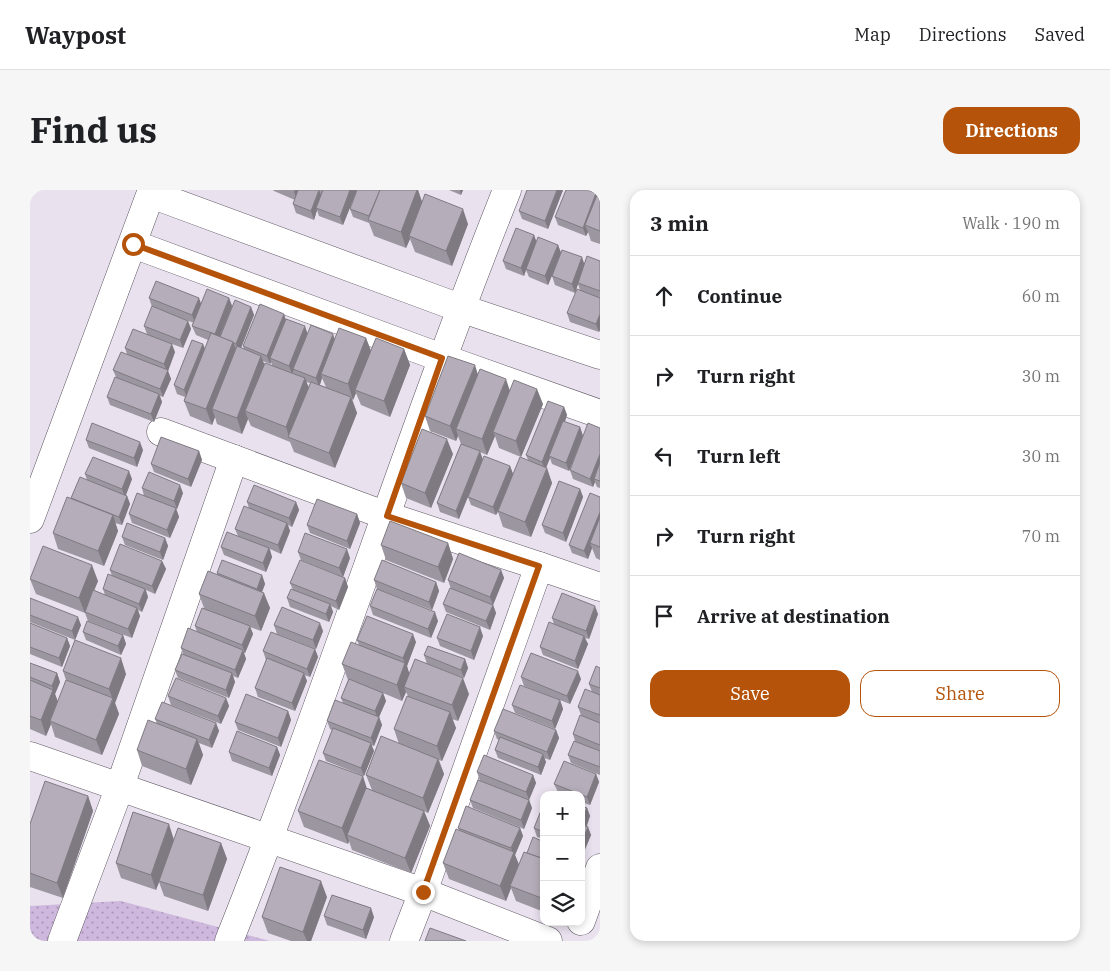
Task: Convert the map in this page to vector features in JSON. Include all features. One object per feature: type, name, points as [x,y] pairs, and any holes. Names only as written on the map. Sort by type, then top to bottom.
[{"type":"street","points":[[229,941],[269,840],[387,516],[460,308],[507,190]]},
{"type":"street","points":[[30,519],[151,192],[460,308],[600,355]]},
{"type":"street","points":[[133,244],[600,414]]},
{"type":"street","points":[[162,432],[387,516],[600,587]]},
{"type":"street","points":[[62,941],[119,789],[234,459]]},
{"type":"street","points":[[404,941],[539,566]]},
{"type":"street","points":[[30,756],[119,789],[423,892],[548,941]]},
{"type":"street","points":[[585,911],[600,868]]},
{"type":"street","points":[[574,941],[580,926]]},
{"type":"shaded area","points":[[121,901],[270,941],[30,941],[30,906]]},
{"type":"building","points":[[298,190],[319,190],[311,211],[293,204]]},
{"type":"building","points":[[323,190],[350,190],[340,217],[316,208]]},
{"type":"building","points":[[357,190],[380,190],[369,216],[350,209]]},
{"type":"building","points":[[380,190],[417,190],[401,232],[368,220]]},
{"type":"building","points":[[527,190],[557,190],[545,221],[519,211]]},
{"type":"building","points":[[566,190],[587,190],[596,193],[583,228],[555,217]]},
{"type":"building","points":[[600,190],[600,231],[585,225]]},
{"type":"building","points":[[425,194],[463,209],[446,251],[409,236]]},
{"type":"building","points":[[516,228],[534,235],[521,268],[503,261]]},
{"type":"building","points":[[538,237],[558,245],[545,276],[526,269]]},
{"type":"building","points":[[562,250],[582,257],[572,284],[552,276]]},
{"type":"building","points":[[587,256],[600,261],[600,291],[578,283]]},
{"type":"building","points":[[156,281],[199,298],[192,315],[149,298]]},
{"type":"building","points":[[207,289],[229,298],[215,334],[192,326]]},
{"type":"building","points":[[577,289],[600,298],[600,314],[596,324],[567,313]]},
{"type":"building","points":[[235,300],[251,307],[236,344],[220,337]]},
{"type":"building","points":[[260,304],[284,314],[267,356],[243,346]]},
{"type":"building","points":[[152,306],[188,321],[180,340],[144,326]]},
{"type":"building","points":[[286,319],[305,326],[289,366],[270,358]]},
{"type":"building","points":[[311,325],[333,334],[316,378],[293,369]]},
{"type":"building","points":[[339,328],[366,338],[348,384],[321,374]]},
{"type":"building","points":[[133,329],[172,344],[164,364],[125,348]]},
{"type":"building","points":[[211,333],[233,342],[206,409],[184,401]]},
{"type":"building","points":[[376,338],[404,349],[384,401],[355,390]]},
{"type":"building","points":[[192,340],[203,344],[184,390],[174,385]]},
{"type":"building","points":[[237,346],[261,356],[237,418],[212,409]]},
{"type":"building","points":[[121,352],[168,370],[160,389],[113,370]]},
{"type":"building","points":[[448,356],[475,365],[450,426],[425,416]]},
{"type":"building","points":[[265,363],[305,378],[286,427],[245,411]]},
{"type":"building","points":[[480,369],[506,379],[482,439],[456,429]]},
{"type":"building","points":[[115,377],[159,394],[151,414],[107,397]]},
{"type":"building","points":[[514,380],[537,389],[516,441],[493,432]]},
{"type":"building","points":[[311,382],[351,397],[329,453],[288,437]]},
{"type":"building","points":[[548,401],[564,407],[542,462],[526,455]]},
{"type":"building","points":[[563,421],[580,427],[566,463],[549,456]]},
{"type":"building","points":[[92,423],[140,442],[134,458],[86,440]]},
{"type":"building","points":[[588,423],[600,428],[600,454],[590,479],[570,470]]},
{"type":"building","points":[[422,429],[447,439],[425,493],[401,483]]},
{"type":"building","points":[[161,437],[199,451],[188,479],[151,464]]},
{"type":"building","points":[[461,444],[480,451],[456,511],[437,503]]},
{"type":"building","points":[[484,456],[510,466],[493,507],[468,497]]},
{"type":"building","points":[[93,457],[129,471],[122,489],[85,474]]},
{"type":"building","points":[[520,457],[547,468],[525,522],[498,511]]},
{"type":"building","points":[[600,462],[600,481],[594,479]]},
{"type":"building","points":[[149,472],[180,485],[174,501],[142,488]]},
{"type":"building","points":[[80,477],[127,496],[119,517],[71,498]]},
{"type":"building","points":[[559,481],[580,489],[563,533],[542,525]]},
{"type":"building","points":[[254,485],[296,502],[289,518],[247,502]]},
{"type":"building","points":[[137,493],[176,508],[167,530],[129,514]]},
{"type":"building","points":[[590,493],[600,497],[600,512],[584,551],[569,545]]},
{"type":"building","points":[[67,497],[113,515],[98,551],[53,533]]},
{"type":"building","points":[[317,499],[357,514],[347,541],[307,525]]},
{"type":"building","points":[[244,506],[287,523],[278,545],[235,529]]},
{"type":"building","points":[[600,517],[600,547],[590,543]]},
{"type":"building","points":[[390,521],[448,543],[438,567],[381,545]]},
{"type":"building","points":[[127,523],[165,538],[160,552],[122,537]]},
{"type":"building","points":[[227,532],[269,548],[263,563],[221,547]]},
{"type":"building","points":[[305,533],[347,549],[339,568],[298,552]]},
{"type":"building","points":[[120,544],[162,561],[152,586],[110,570]]},
{"type":"building","points":[[43,546],[92,565],[79,598],[30,579]]},
{"type":"building","points":[[459,553],[501,570],[490,597],[448,580]]},
{"type":"building","points":[[222,560],[262,575],[257,589],[217,573]]},
{"type":"building","points":[[300,560],[345,578],[336,601],[290,583]]},
{"type":"building","points":[[382,560],[436,582],[429,602],[374,580]]},
{"type":"building","points":[[208,571],[264,593],[255,616],[199,594]]},
{"type":"building","points":[[108,574],[145,589],[139,604],[103,589]]},
{"type":"building","points":[[450,588],[493,605],[486,621],[443,604]]},
{"type":"building","points":[[291,589],[330,604],[326,614],[287,598]]},
{"type":"building","points":[[377,589],[435,612],[428,629],[370,606]]},
{"type":"building","points":[[93,590],[137,608],[128,629],[85,612]]},
{"type":"building","points":[[562,593],[595,606],[586,631],[552,618]]},
{"type":"building","points":[[30,598],[78,617],[72,631],[30,615]]},
{"type":"building","points":[[282,607],[320,623],[313,640],[274,625]]},
{"type":"building","points":[[202,608],[250,626],[242,645],[195,626]]},
{"type":"building","points":[[447,614],[480,627],[471,651],[437,638]]},
{"type":"building","points":[[367,616],[413,634],[403,658],[357,640]]},
{"type":"building","points":[[87,621],[123,635],[118,646],[83,632]]},
{"type":"building","points":[[549,622],[584,636],[575,661],[540,647]]},
{"type":"building","points":[[30,623],[67,638],[59,658],[30,647]]},
{"type":"building","points":[[188,628],[243,650],[235,670],[181,648]]},
{"type":"building","points":[[271,632],[315,649],[307,669],[263,651]]},
{"type":"building","points":[[75,640],[121,658],[109,689],[63,671]]},
{"type":"building","points":[[351,642],[405,663],[397,685],[342,664]]},
{"type":"building","points":[[428,646],[465,659],[461,670],[424,655]]},
{"type":"building","points":[[531,653],[578,671],[567,696],[521,677]]},
{"type":"building","points":[[182,654],[232,673],[226,690],[175,670]]},
{"type":"building","points":[[267,658],[304,673],[292,703],[255,688]]},
{"type":"building","points":[[415,659],[463,678],[452,705],[404,687]]},
{"type":"building","points":[[30,663],[57,673],[52,686],[30,677]]},
{"type":"building","points":[[596,666],[600,668],[600,688],[589,684]]},
{"type":"building","points":[[176,678],[226,698],[218,716],[168,696]]},
{"type":"building","points":[[349,679],[383,693],[375,711],[341,698]]},
{"type":"building","points":[[30,680],[53,690],[41,720],[30,716]]},
{"type":"building","points":[[66,680],[113,698],[96,740],[50,721]]},
{"type":"building","points":[[520,685],[560,700],[552,721],[512,705]]},
{"type":"building","points":[[585,689],[600,695],[600,715],[578,707]]},
{"type":"building","points":[[246,694],[288,711],[278,738],[235,722]]},
{"type":"building","points":[[407,696],[450,712],[437,746],[394,729]]},
{"type":"building","points":[[335,700],[379,717],[371,738],[327,721]]},
{"type":"building","points":[[162,702],[216,723],[209,740],[155,719]]},
{"type":"building","points":[[503,709],[556,730],[547,752],[494,731]]},
{"type":"building","points":[[580,715],[600,723],[600,745],[573,734]]},
{"type":"building","points":[[148,720],[197,739],[186,769],[137,750]]},
{"type":"building","points":[[333,728],[371,743],[361,768],[323,753]]},
{"type":"building","points":[[237,731],[277,747],[269,768],[229,752]]},
{"type":"building","points":[[381,736],[438,759],[423,798],[366,775]]},
{"type":"building","points":[[500,737],[543,754],[538,767],[495,750]]},
{"type":"building","points":[[574,741],[600,751],[600,767],[568,755]]},
{"type":"building","points":[[484,755],[533,775],[526,792],[477,772]]},
{"type":"building","points":[[319,760],[363,776],[342,828],[298,811]]},
{"type":"building","points":[[564,761],[596,774],[587,797],[585,796],[585,791],[572,791],[554,784]]},
{"type":"building","points":[[478,780],[529,800],[521,820],[470,800]]},
{"type":"building","points":[[45,781],[88,796],[57,883],[30,873],[30,824]]},
{"type":"building","points":[[366,788],[424,811],[405,858],[347,835]]},
{"type":"building","points":[[466,806],[520,828],[511,848],[458,828]]},
{"type":"building","points":[[133,812],[169,824],[151,875],[116,863]]},
{"type":"building","points":[[540,813],[540,830],[534,828]]},
{"type":"building","points":[[178,828],[221,843],[203,895],[159,881]]},
{"type":"building","points":[[456,829],[514,852],[500,886],[443,863]]},
{"type":"building","points":[[533,837],[540,840],[540,858],[527,853]]},
{"type":"building","points":[[524,852],[540,858],[540,897],[510,886]]},
{"type":"building","points":[[280,867],[321,881],[303,932],[262,917]]},
{"type":"building","points":[[332,895],[371,908],[363,930],[324,916]]},
{"type":"building","points":[[430,928],[466,941],[425,941]]},
{"type":"route","points":[[133,244],[442,358],[387,516],[539,566],[423,892]]}]
